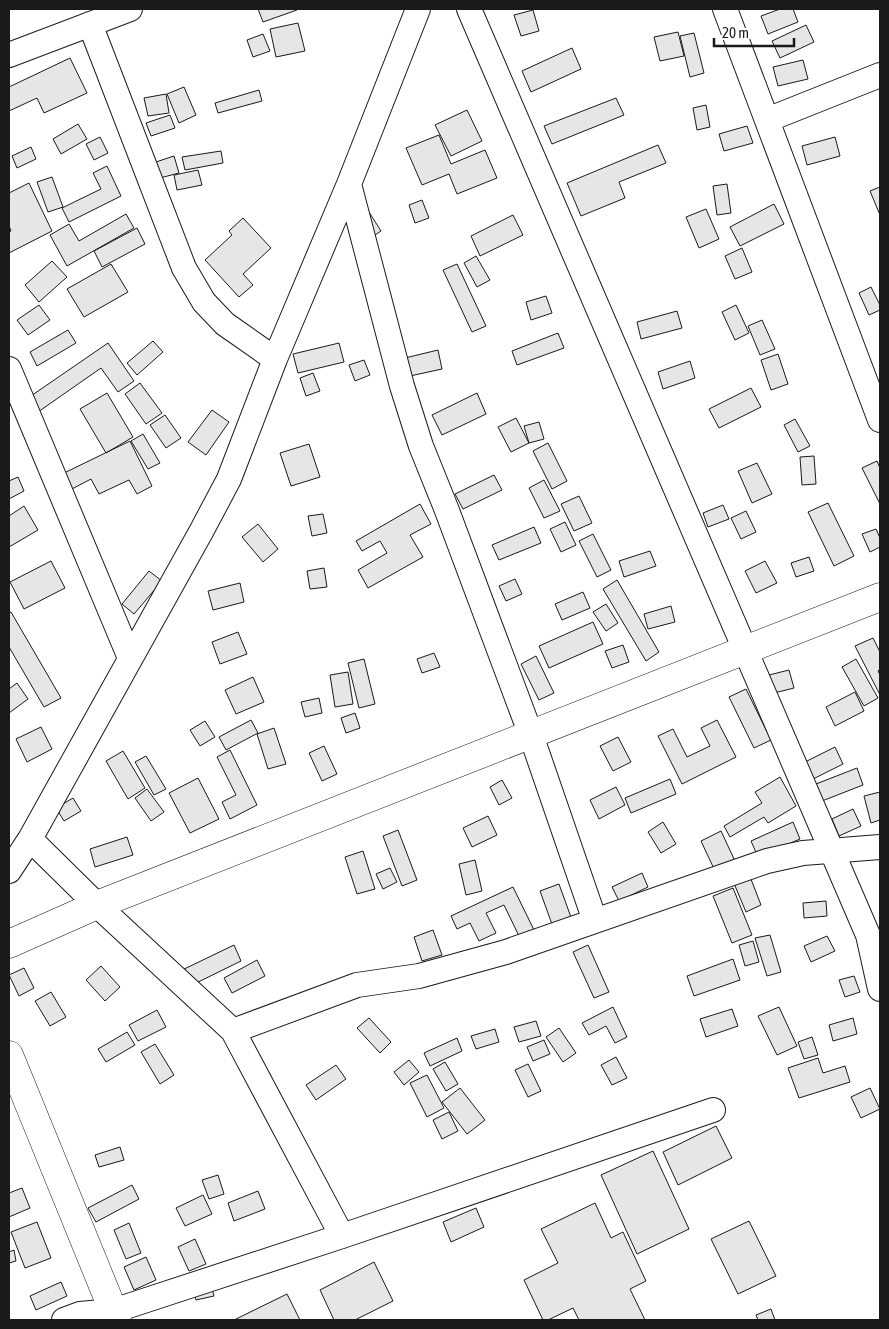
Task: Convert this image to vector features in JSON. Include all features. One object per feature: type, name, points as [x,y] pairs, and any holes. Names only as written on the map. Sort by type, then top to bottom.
[{"type":"street","points":[[9,55],[130,9]]},
{"type":"street","points":[[9,871],[30,839],[229,479],[275,359],[349,184],[418,9]]},
{"type":"street","points":[[469,9],[868,935],[880,989]]},
{"type":"street","points":[[725,9],[880,420]]},
{"type":"street","points":[[90,24],[184,268],[204,302],[225,324],[275,359]]},
{"type":"street","points":[[767,120],[880,75]]},
{"type":"street","points":[[349,184],[402,386],[421,446],[531,735],[595,921]]},
{"type":"street","points":[[9,369],[130,658]]},
{"type":"street","points":[[9,944],[97,905],[880,597]]},
{"type":"street","points":[[30,839],[97,905],[233,1030],[342,1236]]},
{"type":"street","points":[[233,1030],[358,985],[419,976],[506,952],[767,861],[803,853],[880,847]]},
{"type":"street","points":[[9,1055],[115,1316]]},
{"type":"street","points":[[64,1320],[80,1314],[115,1316],[342,1236],[713,1110]]},
{"type":"building","points":[[258,9],[297,9],[297,10],[263,22]]},
{"type":"building","points":[[780,9],[793,9],[798,22],[768,34],[761,16]]},
{"type":"building","points":[[533,10],[539,31],[521,36],[514,15]]},
{"type":"building","points":[[298,23],[305,51],[276,57],[270,29]]},
{"type":"building","points":[[806,25],[814,42],[780,58],[772,41]]},
{"type":"building","points":[[678,32],[684,56],[660,61],[654,37]]},
{"type":"building","points":[[694,33],[704,73],[690,77],[680,36]]},
{"type":"building","points":[[263,34],[270,51],[253,57],[247,40]]},
{"type":"building","points":[[572,48],[581,69],[531,92],[522,71]]},
{"type":"building","points":[[70,58],[87,93],[44,113],[37,98],[9,111],[9,87]]},
{"type":"building","points":[[803,60],[808,79],[778,86],[773,67]]},
{"type":"building","points":[[184,87],[196,115],[179,123],[167,94]]},
{"type":"building","points":[[259,90],[262,101],[218,113],[215,103]]},
{"type":"building","points":[[166,94],[169,113],[148,116],[144,98]]},
{"type":"building","points":[[616,98],[624,115],[552,144],[544,126]]},
{"type":"building","points":[[706,105],[710,127],[697,130],[693,108]]},
{"type":"building","points":[[467,110],[482,141],[451,156],[435,125]]},
{"type":"building","points":[[170,115],[175,128],[151,136],[146,123]]},
{"type":"building","points":[[78,124],[87,139],[61,154],[53,139]]},
{"type":"building","points":[[747,126],[753,143],[724,151],[719,134]]},
{"type":"building","points":[[439,135],[451,164],[485,150],[497,178],[457,194],[449,174],[422,185],[406,148]]},
{"type":"building","points":[[100,137],[108,153],[94,160],[86,144]]},
{"type":"building","points":[[835,137],[840,156],[807,165],[802,146]]},
{"type":"building","points":[[658,145],[666,163],[619,182],[625,198],[581,216],[567,183]]},
{"type":"building","points":[[31,147],[36,159],[17,168],[12,156]]},
{"type":"building","points":[[221,151],[223,163],[185,170],[182,157]]},
{"type":"building","points":[[174,156],[179,173],[160,178],[156,162]]},
{"type":"building","points":[[107,166],[121,196],[69,222],[62,208],[101,189],[93,173]]},
{"type":"building","points":[[198,170],[202,185],[177,190],[174,175]]},
{"type":"building","points":[[52,177],[63,207],[48,212],[37,182]]},
{"type":"building","points":[[29,183],[52,231],[9,253],[9,232],[11,231],[9,226],[9,193]]},
{"type":"building","points":[[727,184],[731,213],[717,215],[713,186]]},
{"type":"building","points":[[880,187],[880,215],[870,191]]},
{"type":"building","points":[[422,200],[429,218],[415,223],[409,205]]},
{"type":"building","points":[[774,204],[784,224],[740,246],[730,227]]},
{"type":"building","points":[[706,209],[719,239],[699,248],[686,217]]},
{"type":"building","points":[[369,212],[381,231],[366,241],[354,221]]},
{"type":"building","points":[[126,214],[134,228],[67,266],[50,235],[69,224],[79,241]]},
{"type":"building","points":[[513,215],[523,235],[480,256],[471,236]]},
{"type":"building","points":[[243,218],[271,248],[243,274],[253,285],[239,297],[205,260],[232,235],[229,231]]},
{"type":"building","points":[[137,228],[145,244],[102,267],[94,251]]},
{"type":"building","points":[[742,248],[752,272],[735,279],[725,256]]},
{"type":"building","points":[[476,256],[490,280],[477,287],[464,263]]},
{"type":"building","points":[[52,261],[67,277],[39,302],[25,285]]},
{"type":"building","points":[[111,264],[128,292],[84,317],[67,289]]},
{"type":"building","points":[[457,264],[486,326],[472,332],[443,270]]},
{"type":"building","points":[[871,287],[880,305],[880,310],[869,315],[859,293]]},
{"type":"building","points":[[546,296],[552,313],[531,320],[526,302]]},
{"type":"building","points":[[39,305],[50,320],[28,335],[17,320]]},
{"type":"building","points":[[736,305],[749,333],[735,340],[722,312]]},
{"type":"building","points":[[677,311],[682,328],[641,339],[637,322]]},
{"type":"building","points":[[762,320],[775,349],[760,355],[748,326]]},
{"type":"building","points":[[68,330],[76,343],[37,366],[30,352]]},
{"type":"building","points":[[558,333],[564,348],[517,365],[512,351]]},
{"type":"building","points":[[153,341],[163,352],[137,375],[127,363]]},
{"type":"building","points":[[108,343],[134,381],[118,392],[101,368],[38,412],[28,398]]},
{"type":"building","points":[[339,343],[344,362],[298,373],[293,354]]},
{"type":"building","points":[[438,350],[442,369],[410,376],[405,358]]},
{"type":"building","points":[[778,354],[788,384],[771,390],[761,360]]},
{"type":"building","points":[[364,360],[370,375],[355,381],[349,365]]},
{"type":"building","points":[[690,361],[695,378],[663,389],[658,372]]},
{"type":"building","points":[[313,373],[320,391],[306,396],[300,378]]},
{"type":"building","points":[[140,383],[162,413],[146,424],[125,394]]},
{"type":"building","points":[[751,388],[761,407],[719,428],[709,409]]},
{"type":"building","points":[[107,393],[133,437],[106,453],[80,409]]},
{"type":"building","points":[[477,393],[486,414],[442,435],[432,415]]},
{"type":"building","points":[[212,410],[229,422],[206,455],[188,442]]},
{"type":"building","points":[[165,415],[181,438],[166,448],[150,425]]},
{"type":"building","points":[[516,418],[529,443],[511,452],[498,427]]},
{"type":"building","points":[[795,419],[810,446],[798,452],[784,425]]},
{"type":"building","points":[[539,422],[544,439],[529,443],[524,426]]},
{"type":"building","points":[[143,434],[160,463],[148,469],[131,441]]},
{"type":"building","points":[[130,441],[152,486],[137,494],[129,480],[99,494],[91,479],[70,490],[62,474]]},
{"type":"building","points":[[548,443],[567,481],[552,489],[533,451]]},
{"type":"building","points":[[309,444],[320,477],[291,486],[280,453]]},
{"type":"building","points":[[814,456],[816,484],[802,485],[800,457]]},
{"type":"building","points":[[877,461],[880,468],[880,504],[862,468]]},
{"type":"building","points":[[757,463],[772,494],[752,503],[738,471]]},
{"type":"building","points":[[494,475],[502,490],[463,509],[455,494]]},
{"type":"building","points":[[18,477],[24,491],[9,499],[9,481]]},
{"type":"building","points":[[544,480],[560,511],[544,518],[529,488]]},
{"type":"building","points":[[579,496],[592,523],[574,531],[561,504]]},
{"type":"building","points":[[828,503],[854,556],[834,566],[808,512]]},
{"type":"building","points":[[420,504],[431,524],[410,535],[423,557],[368,588],[358,570],[387,553],[380,541],[362,551],[356,541]]},
{"type":"building","points":[[723,505],[729,519],[708,527],[703,513]]},
{"type":"building","points":[[24,506],[38,530],[9,547],[9,516]]},
{"type":"building","points":[[746,511],[756,532],[741,539],[731,518]]},
{"type":"building","points":[[323,514],[327,533],[312,536],[308,516]]},
{"type":"building","points":[[565,522],[576,545],[561,552],[550,529]]},
{"type":"building","points":[[258,524],[278,549],[263,562],[242,537]]},
{"type":"building","points":[[534,527],[541,543],[499,560],[492,545]]},
{"type":"building","points":[[876,529],[880,538],[880,547],[870,552],[862,534]]},
{"type":"building","points":[[593,534],[611,570],[597,577],[579,541]]},
{"type":"building","points":[[650,551],[656,566],[624,577],[619,561]]},
{"type":"building","points":[[809,557],[814,571],[796,577],[791,563]]},
{"type":"building","points":[[51,561],[65,588],[24,609],[10,582]]},
{"type":"building","points":[[765,561],[777,583],[756,593],[745,571]]},
{"type":"building","points":[[324,568],[327,587],[310,589],[307,571]]},
{"type":"building","points":[[149,571],[162,581],[134,614],[122,604]]},
{"type":"building","points":[[515,579],[522,594],[506,601],[499,586]]},
{"type":"building","points":[[617,580],[659,652],[646,661],[603,589]]},
{"type":"building","points":[[240,583],[244,602],[213,610],[208,591]]},
{"type":"building","points":[[583,592],[590,608],[562,620],[555,604]]},
{"type":"building","points":[[606,604],[618,623],[606,631],[593,612]]},
{"type":"building","points":[[671,606],[675,622],[648,629],[644,614]]},
{"type":"building","points":[[11,612],[61,698],[44,707],[9,647],[9,613]]},
{"type":"building","points":[[593,622],[603,644],[549,668],[539,646]]},
{"type":"building","points":[[238,632],[247,654],[220,664],[212,642]]},
{"type":"building","points":[[873,638],[880,652],[880,669],[878,671],[880,675],[880,695],[855,646]]},
{"type":"building","points":[[623,645],[629,662],[612,668],[605,651]]},
{"type":"building","points":[[434,653],[440,667],[422,673],[417,659]]},
{"type":"building","points":[[536,656],[554,693],[539,700],[521,664]]},
{"type":"building","points":[[364,659],[375,704],[359,708],[348,663]]},
{"type":"building","points":[[856,659],[878,698],[864,706],[842,667]]},
{"type":"building","points":[[789,670],[794,688],[774,693],[769,675]]},
{"type":"building","points":[[348,672],[353,704],[335,707],[330,675]]},
{"type":"building","points":[[253,677],[264,702],[236,714],[225,690]]},
{"type":"building","points":[[17,683],[28,699],[9,713],[9,689]]},
{"type":"building","points":[[746,689],[771,740],[754,748],[729,697]]},
{"type":"building","points":[[855,692],[864,711],[835,726],[826,707]]},
{"type":"building","points":[[319,698],[322,713],[305,717],[301,702]]},
{"type":"building","points":[[355,713],[360,728],[346,733],[341,718]]},
{"type":"building","points":[[251,720],[258,733],[226,750],[219,737]]},
{"type":"building","points":[[717,720],[736,757],[682,784],[658,736],[673,729],[687,757],[710,746],[701,728]]},
{"type":"building","points":[[205,721],[215,737],[200,746],[190,730]]},
{"type":"building","points":[[41,727],[52,749],[27,762],[16,739]]},
{"type":"building","points":[[274,728],[286,764],[268,769],[257,734]]},
{"type":"building","points":[[618,737],[631,762],[613,771],[600,746]]},
{"type":"building","points":[[324,746],[337,774],[322,781],[309,753]]},
{"type":"building","points":[[835,747],[843,764],[813,779],[805,762]]},
{"type":"building","points":[[230,750],[257,805],[230,819],[222,802],[236,795],[217,757]]},
{"type":"building","points":[[123,751],[145,788],[128,799],[106,761]]},
{"type":"building","points":[[146,756],[166,789],[154,795],[135,762]]},
{"type":"building","points":[[857,768],[863,785],[822,801],[816,784]]},
{"type":"building","points":[[780,777],[796,806],[768,823],[764,817],[730,837],[724,826],[762,803],[755,792]]},
{"type":"building","points":[[198,778],[219,819],[190,833],[169,793]]},
{"type":"building","points":[[670,779],[676,794],[631,813],[625,798]]},
{"type":"building","points":[[502,780],[512,798],[499,805],[490,787]]},
{"type":"building","points":[[616,787],[625,805],[599,819],[590,800]]},
{"type":"building","points":[[147,789],[164,812],[151,821],[135,798]]},
{"type":"building","points":[[880,792],[880,820],[871,823],[864,796]]},
{"type":"building","points":[[73,798],[81,811],[64,821],[56,808]]},
{"type":"building","points":[[853,809],[861,826],[839,836],[832,819]]},
{"type":"building","points":[[488,816],[497,835],[472,847],[463,828]]},
{"type":"building","points":[[663,822],[676,844],[661,853],[648,832]]},
{"type":"building","points":[[793,822],[800,839],[758,857],[751,841]]},
{"type":"building","points":[[398,830],[417,880],[402,886],[383,836]]},
{"type":"building","points":[[721,831],[735,861],[715,871],[701,841]]},
{"type":"building","points":[[127,837],[133,855],[95,867],[90,849]]},
{"type":"building","points":[[363,851],[375,889],[357,894],[345,857]]},
{"type":"building","points":[[475,860],[482,891],[466,895],[459,864]]},
{"type":"building","points":[[390,868],[397,882],[383,889],[376,874]]},
{"type":"building","points":[[642,873],[648,887],[619,901],[612,887]]},
{"type":"building","points":[[749,874],[761,905],[746,912],[733,881]]},
{"type":"building","points":[[559,884],[572,920],[553,927],[540,891]]},
{"type":"building","points":[[513,887],[534,930],[519,936],[504,905],[486,913],[496,933],[479,941],[470,923],[457,929],[451,916]]},
{"type":"building","points":[[733,888],[752,935],[732,943],[713,896]]},
{"type":"building","points":[[826,901],[827,916],[804,918],[803,903]]},
{"type":"building","points":[[433,930],[442,955],[422,961],[414,937]]},
{"type":"building","points":[[770,935],[781,972],[767,976],[755,938]]},
{"type":"building","points":[[827,936],[835,951],[811,962],[804,946]]},
{"type":"building","points":[[753,941],[759,962],[745,966],[739,945]]},
{"type":"building","points":[[234,945],[241,961],[186,988],[178,972]]},
{"type":"building","points":[[588,945],[609,992],[594,998],[573,952]]},
{"type":"building","points":[[733,959],[740,980],[694,996],[687,976]]},
{"type":"building","points":[[257,960],[265,976],[232,993],[224,978]]},
{"type":"building","points":[[101,966],[120,987],[105,1001],[86,980]]},
{"type":"building","points":[[24,968],[34,988],[19,996],[9,975]]},
{"type":"building","points":[[854,976],[860,992],[845,997],[839,980]]},
{"type":"building","points":[[51,992],[66,1017],[50,1026],[35,1001]]},
{"type":"building","points":[[613,1007],[627,1037],[615,1043],[606,1026],[589,1035],[582,1023]]},
{"type":"building","points":[[779,1007],[797,1046],[777,1055],[758,1016]]},
{"type":"building","points":[[732,1009],[738,1026],[706,1037],[700,1019]]},
{"type":"building","points":[[157,1010],[166,1027],[138,1041],[129,1025]]},
{"type":"building","points":[[369,1018],[391,1042],[380,1053],[357,1028]]},
{"type":"building","points":[[853,1018],[857,1034],[833,1041],[829,1025]]},
{"type":"building","points":[[536,1021],[541,1036],[519,1042],[514,1027]]},
{"type":"building","points":[[559,1028],[576,1053],[563,1062],[546,1037]]},
{"type":"building","points":[[495,1029],[499,1042],[476,1049],[471,1036]]},
{"type":"building","points":[[127,1032],[135,1045],[106,1062],[98,1049]]},
{"type":"building","points":[[812,1037],[818,1055],[804,1059],[798,1042]]},
{"type":"building","points":[[457,1038],[462,1051],[430,1066],[424,1053]]},
{"type":"building","points":[[544,1040],[550,1054],[533,1061],[527,1047]]},
{"type":"building","points":[[155,1044],[174,1075],[160,1084],[141,1052]]},
{"type":"building","points":[[616,1057],[627,1078],[612,1085],[601,1065]]},
{"type":"building","points":[[818,1058],[823,1073],[845,1066],[850,1082],[799,1098],[788,1068]]},
{"type":"building","points":[[409,1060],[419,1072],[404,1085],[394,1072]]},
{"type":"building","points":[[445,1062],[458,1084],[446,1091],[433,1069]]},
{"type":"building","points":[[528,1064],[541,1091],[528,1097],[515,1070]]},
{"type":"building","points":[[336,1065],[346,1079],[316,1100],[306,1085]]},
{"type":"building","points":[[427,1075],[444,1108],[427,1117],[410,1083]]},
{"type":"building","points":[[460,1088],[485,1120],[467,1134],[442,1102]]},
{"type":"building","points":[[870,1088],[880,1109],[861,1118],[851,1097]]},
{"type":"building","points":[[449,1112],[458,1131],[442,1139],[433,1120]]},
{"type":"building","points":[[716,1126],[732,1158],[678,1185],[663,1152]]},
{"type":"building","points":[[120,1147],[124,1160],[99,1167],[95,1155]]},
{"type":"building","points":[[653,1151],[689,1229],[637,1254],[601,1175]]},
{"type":"building","points":[[218,1175],[224,1194],[209,1199],[202,1180]]},
{"type":"building","points":[[132,1185],[139,1199],[96,1222],[88,1208]]},
{"type":"building","points":[[22,1188],[30,1208],[9,1217],[9,1193]]},
{"type":"building","points":[[258,1191],[265,1209],[234,1221],[228,1203]]},
{"type":"building","points":[[203,1195],[212,1214],[185,1226],[176,1208]]},
{"type":"building","points":[[595,1203],[611,1238],[623,1232],[646,1281],[630,1289],[645,1320],[579,1320],[573,1308],[548,1320],[543,1320],[524,1280],[558,1263],[541,1229]]},
{"type":"building","points":[[476,1208],[484,1227],[451,1242],[443,1222]]},
{"type":"building","points":[[749,1221],[776,1276],[738,1294],[711,1239]]},
{"type":"building","points":[[37,1222],[51,1258],[25,1268],[11,1232]]},
{"type":"building","points":[[129,1223],[141,1253],[126,1259],[114,1230]]},
{"type":"building","points":[[195,1239],[206,1264],[189,1271],[178,1247]]},
{"type":"building","points":[[14,1250],[16,1261],[9,1263],[9,1252]]},
{"type":"building","points":[[146,1257],[156,1280],[134,1290],[124,1267]]},
{"type":"building","points":[[374,1262],[393,1301],[355,1320],[334,1320],[320,1290]]},
{"type":"building","points":[[210,1281],[214,1296],[196,1300],[193,1286]]},
{"type":"building","points":[[61,1282],[67,1296],[36,1310],[30,1296]]},
{"type":"building","points":[[287,1294],[300,1320],[234,1320]]},
{"type":"building","points":[[771,1309],[775,1320],[758,1320],[756,1315]]}]
